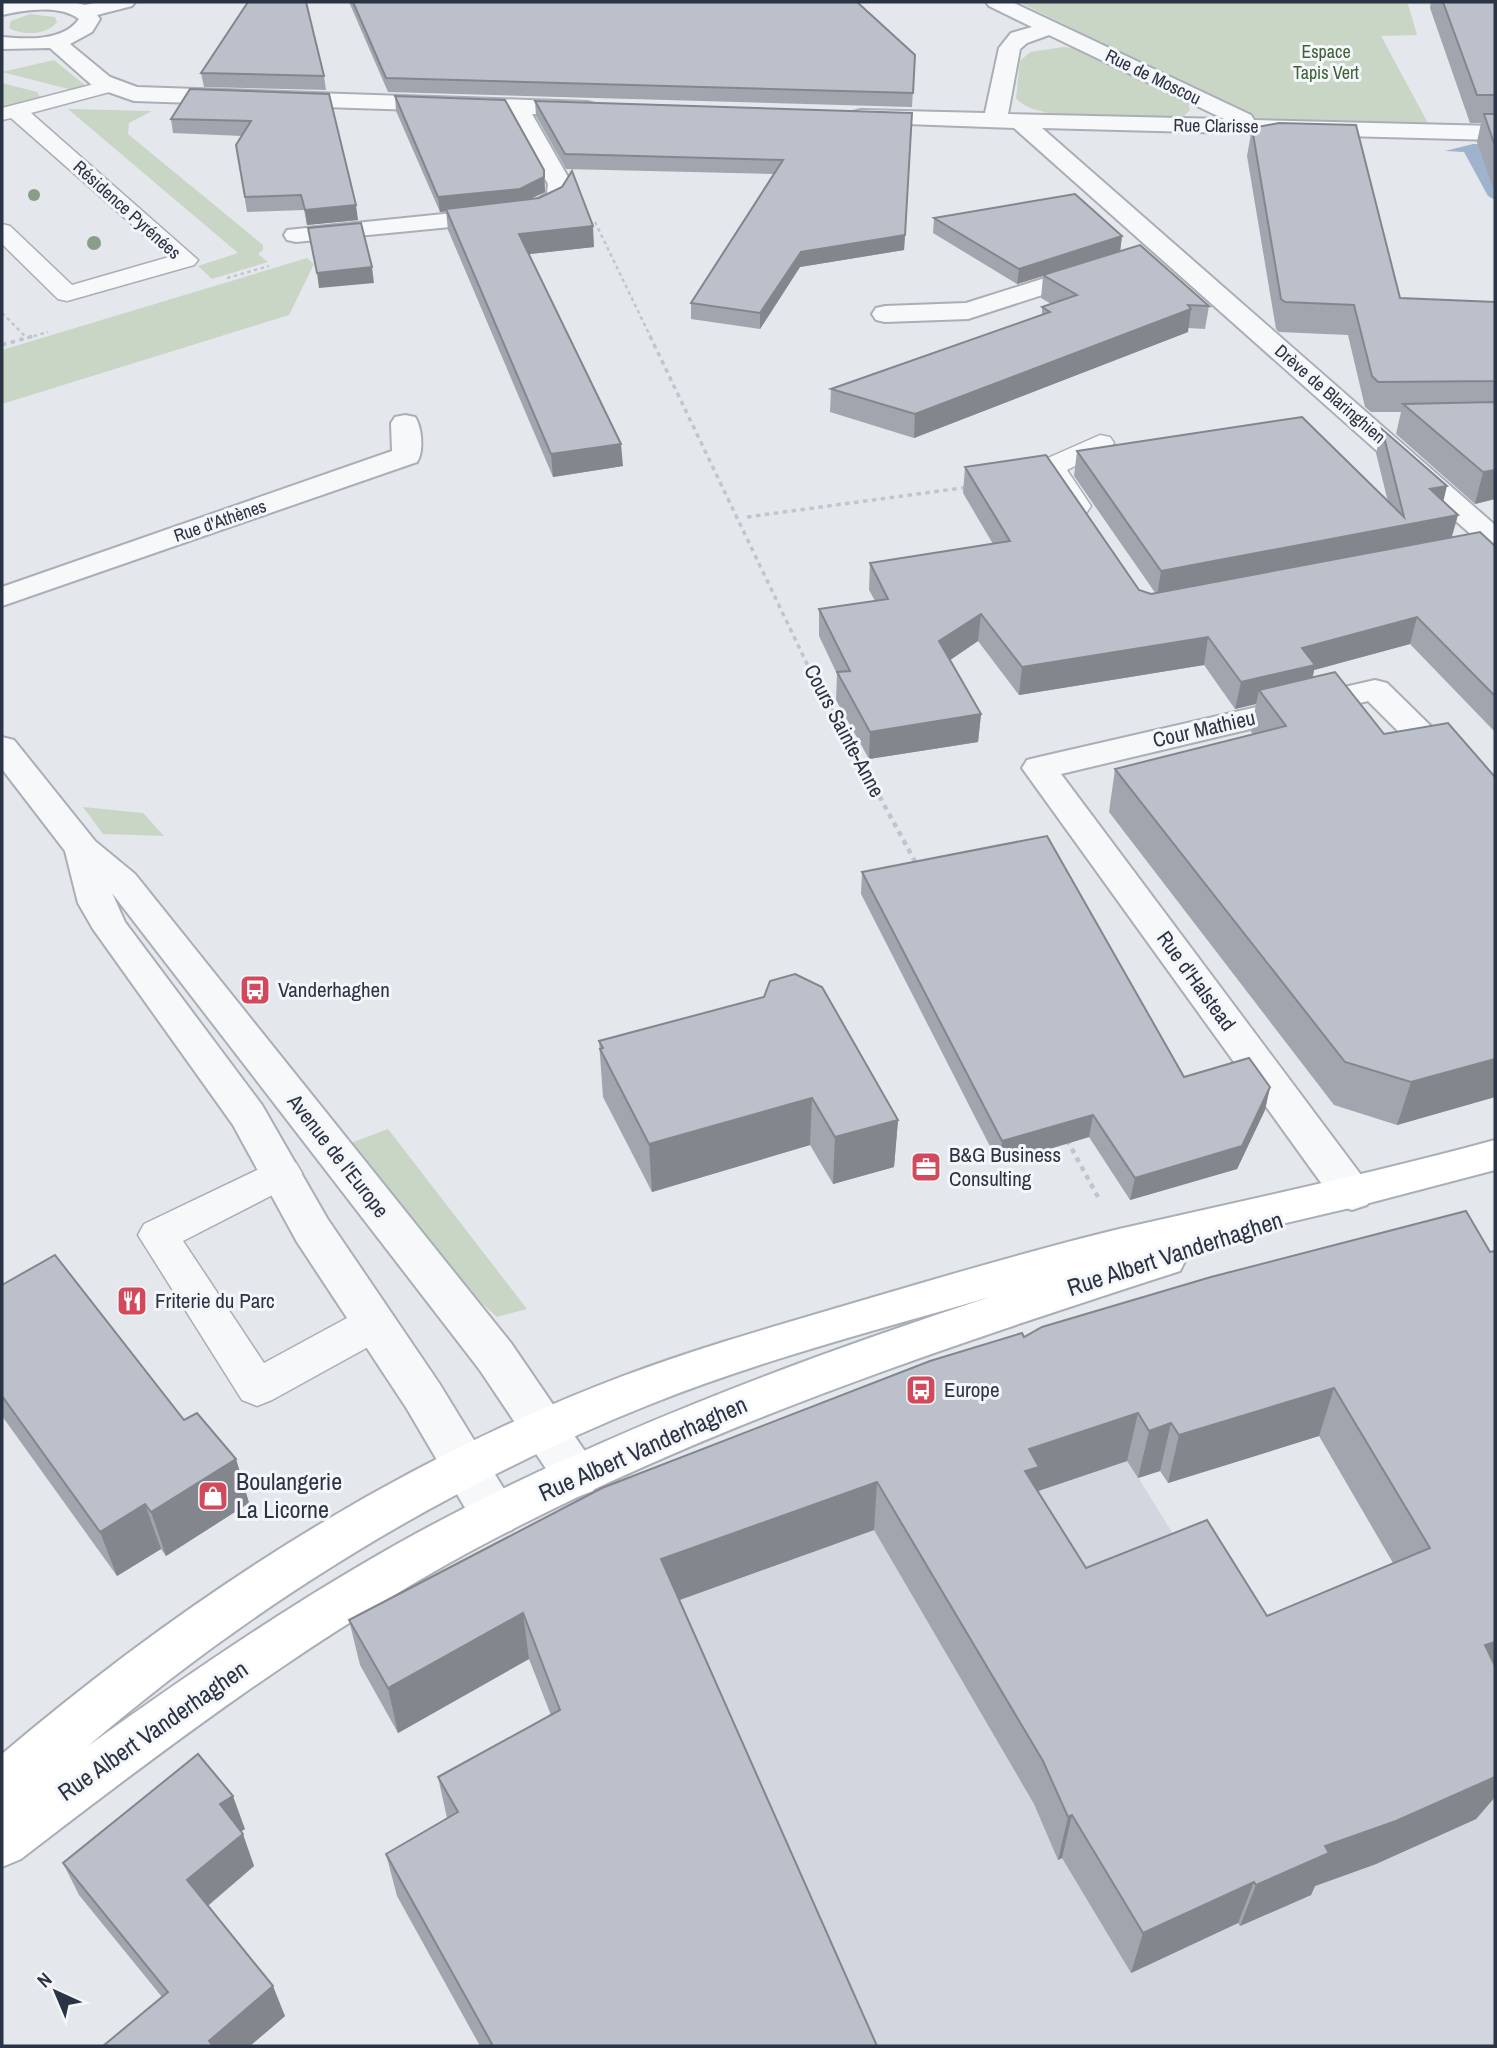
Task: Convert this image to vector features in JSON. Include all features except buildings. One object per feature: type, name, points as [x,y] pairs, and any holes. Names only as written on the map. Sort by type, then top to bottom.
[{"type":"main road","name":"Rue Albert Vanderhaghen","points":[[2,1787],[109,1697],[209,1622],[347,1536],[544,1429],[666,1380],[829,1327],[1017,1272],[1352,1194],[1495,1156]]},
{"type":"main road","name":"Rue Albert Vanderhaghen","points":[[2,1841],[142,1736],[274,1645],[389,1573],[495,1516],[698,1423],[945,1329],[1186,1253],[1352,1194]]},
{"type":"street","points":[[5,6],[59,3],[86,11],[125,2]]},
{"type":"street","name":"Rue de Moscou","points":[[996,2],[1256,126]]},
{"type":"street","points":[[2,43],[54,41],[85,28],[90,19],[86,11]]},
{"type":"street","points":[[995,121],[1010,48],[1019,38],[1051,28]]},
{"type":"street","points":[[54,41],[110,86],[148,95],[612,109]]},
{"type":"street","points":[[296,235],[523,213],[541,208],[559,195],[559,184],[516,106]]},
{"type":"street","name":"Rue Clarisse","points":[[845,116],[1495,133]]},
{"type":"street","name":"Drève de Blaringhien","points":[[1021,122],[1363,424],[1486,544]]},
{"type":"street","points":[[1138,257],[1164,248]]},
{"type":"street","points":[[885,314],[968,311],[1112,265]]},
{"type":"street","name":"Rue d'Athènes","points":[[2,597],[407,456],[405,423]]},
{"type":"street","points":[[1363,424],[1403,423]]},
{"type":"street","name":"Cour Mathieu","points":[[1039,768],[1375,690],[1431,745]]},
{"type":"street","name":"Avenue de l'Europe","points":[[2,747],[82,849],[121,882],[211,994],[495,1356],[577,1477]]},
{"type":"street","name":"Rue d'Halstead","points":[[1039,768],[1352,1194]]},
{"type":"street","name":"Avenue de l'Europe","points":[[82,849],[96,903],[111,929],[248,1115],[312,1230],[423,1396],[495,1516]]},
{"type":"lane","points":[[8,112],[110,86]]},
{"type":"lane","name":"Résidence Pyrénées","points":[[2,231],[67,294],[186,260],[8,112]]},
{"type":"lane","points":[[1094,531],[1051,467],[1100,443]]},
{"type":"lane","points":[[282,1172],[158,1235],[257,1388],[373,1324]]},
{"type":"path","name":"Cours Sainte-Anne","points":[[559,195],[592,216],[808,666],[920,871]]},
{"type":"path","points":[[2,313],[26,338]]},
{"type":"path","points":[[747,517],[1056,474]]},
{"type":"path","points":[[1065,1136],[1124,1245]]},
{"type":"shaded area","points":[[1069,1365],[1252,1662],[1495,1684],[1495,2046],[677,2046],[503,1590]]},
{"type":"green space","name":"Espace Tapis Vert","points":[[1019,2],[1460,2],[1461,5],[1408,4],[1417,35],[1381,36],[1429,125],[1261,122]]},
{"type":"green space","points":[[30,14],[55,17],[57,22],[47,30],[34,33],[9,28],[11,21]]},
{"type":"green space","points":[[1063,47],[1081,49],[1188,102],[1190,110],[1183,117],[1169,119],[1111,119],[1043,112],[1026,106],[1016,98],[1020,61],[1030,52]]},
{"type":"green space","points":[[54,60],[86,86],[72,90],[2,72]]},
{"type":"green space","points":[[2,83],[37,92],[40,97],[2,107]]},
{"type":"green space","points":[[68,109],[152,111],[129,123],[128,134],[263,245],[263,250],[258,254],[268,262],[212,279],[198,266],[238,253]]},
{"type":"green space","points":[[307,258],[314,264],[289,315],[2,404],[2,350]]},
{"type":"green space","points":[[83,807],[143,813],[164,836],[103,834]]},
{"type":"green space","points":[[388,1129],[527,1309],[497,1317],[458,1281],[343,1146]]},
{"type":"water","points":[[1473,144],[1495,144],[1495,200],[1488,196],[1464,152],[1445,151]]},
{"type":"place","name":"Vanderhaghen","points":[[255,990]]},
{"type":"place","name":"B&G Business Consulting","points":[[926,1167]]},
{"type":"place","name":"Friterie du Parc","points":[[132,1301]]},
{"type":"place","name":"Europe","points":[[921,1390]]},
{"type":"place","name":"Boulangerie La Licorne","points":[[213,1496]]}]
